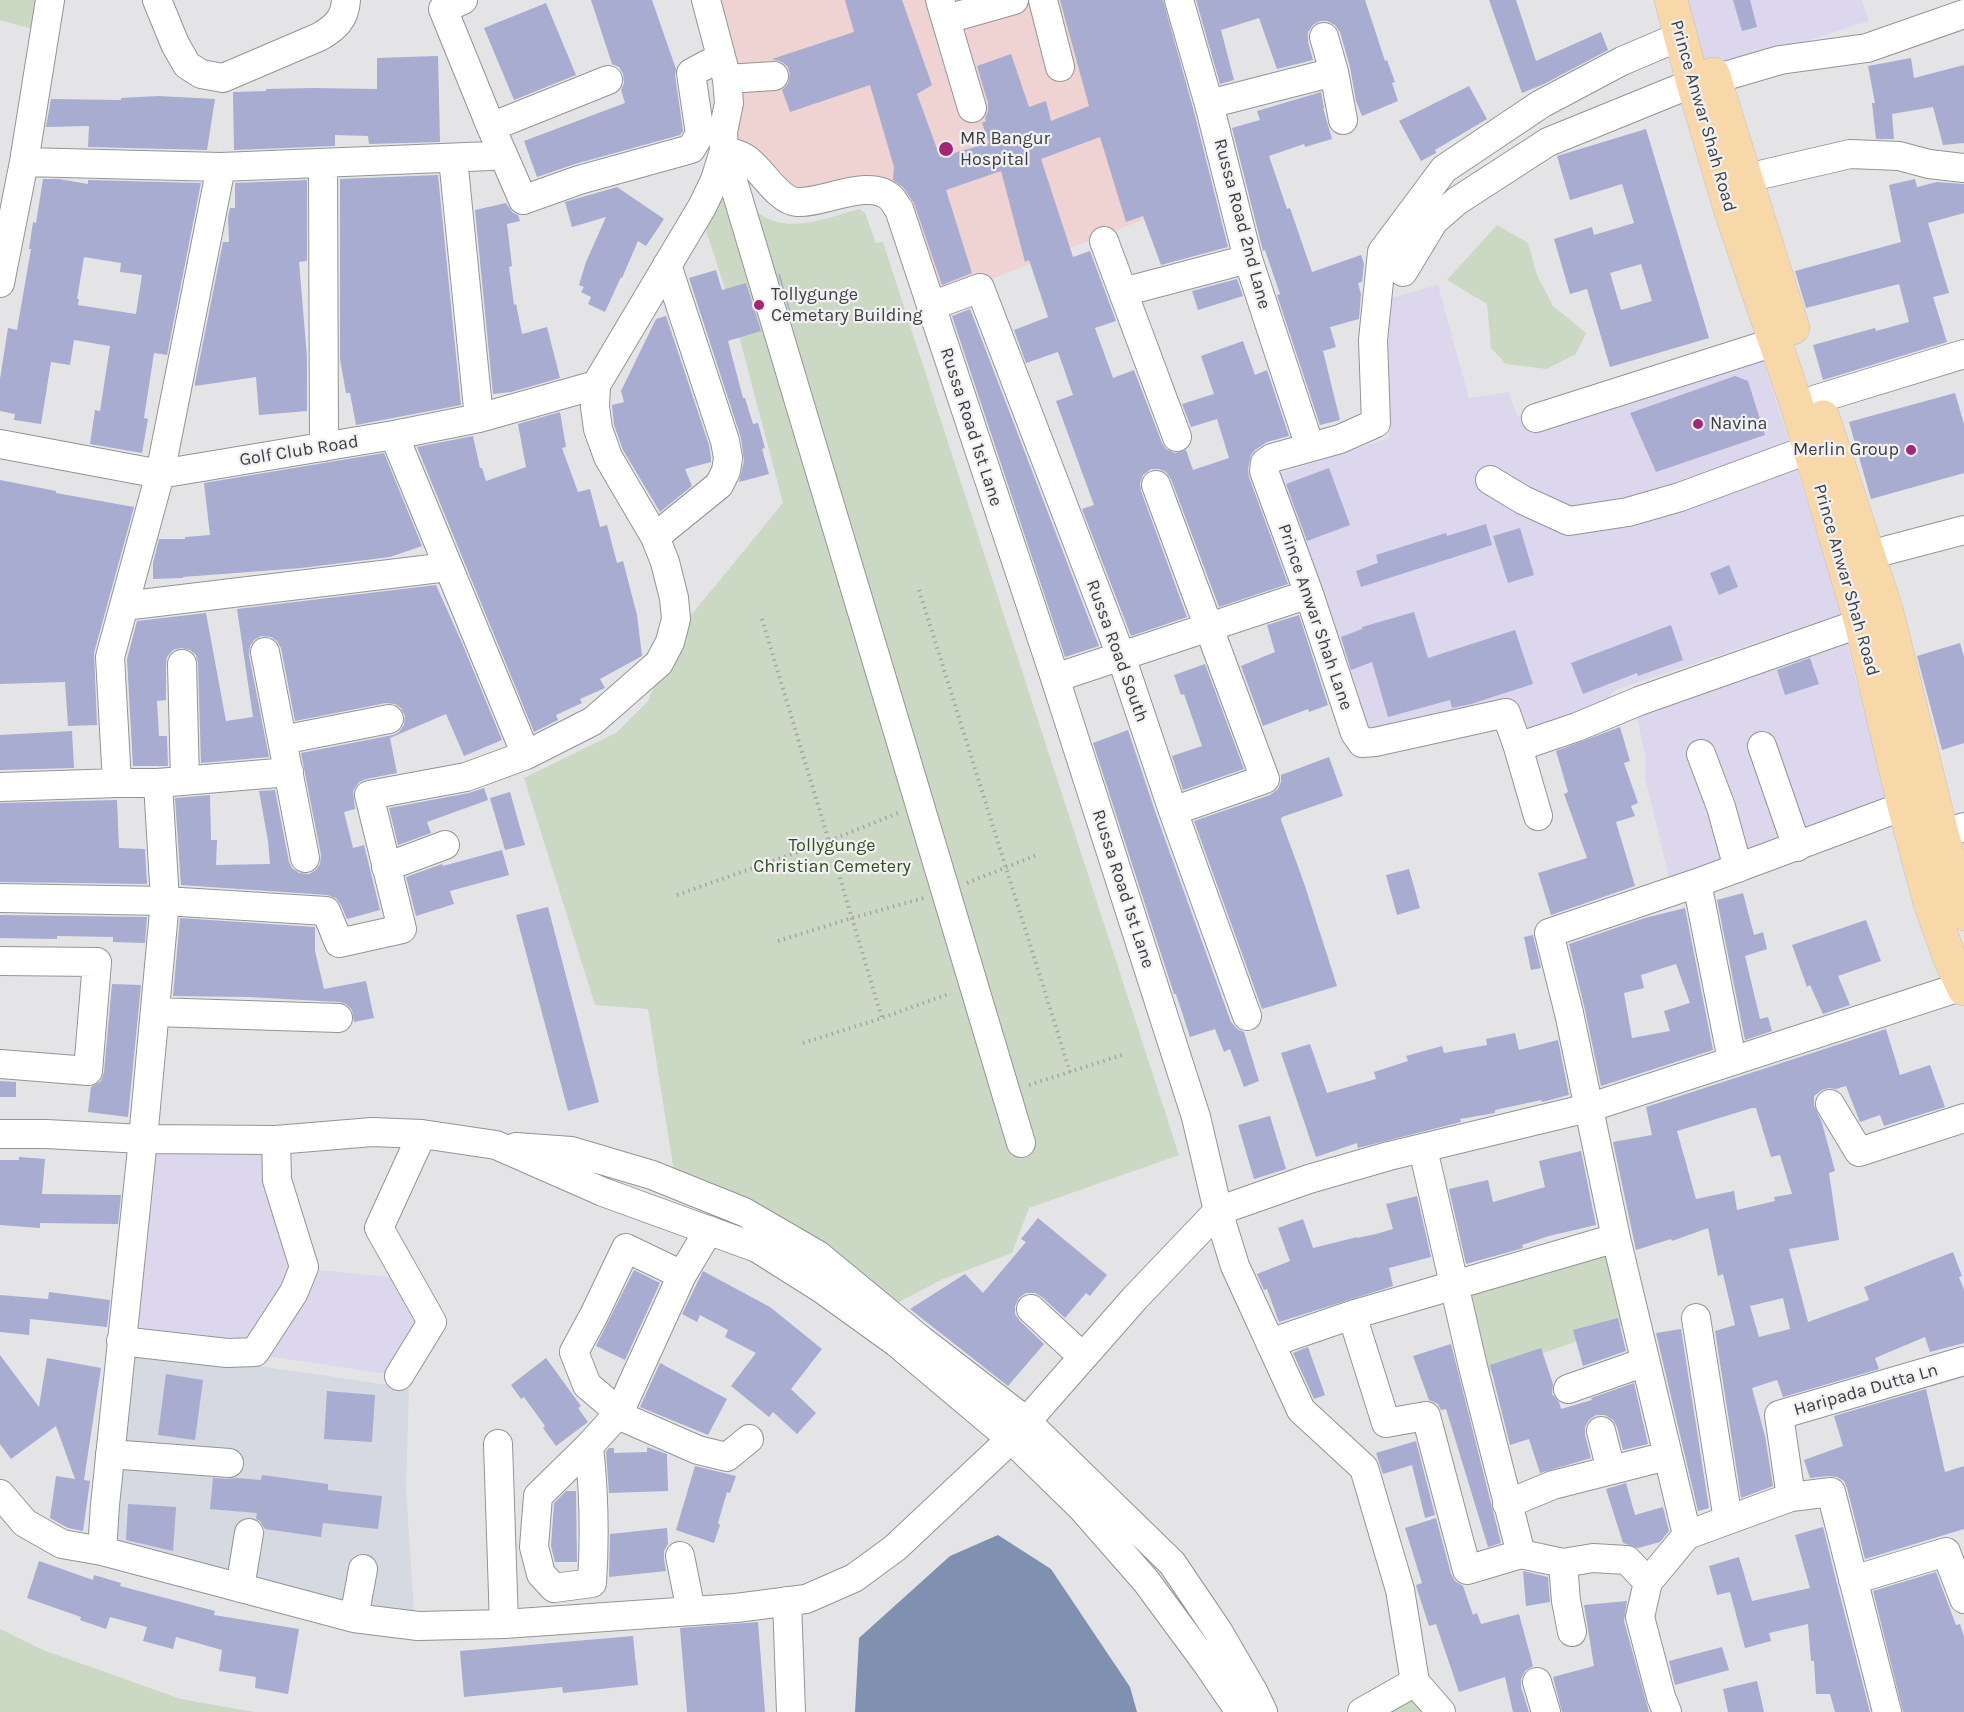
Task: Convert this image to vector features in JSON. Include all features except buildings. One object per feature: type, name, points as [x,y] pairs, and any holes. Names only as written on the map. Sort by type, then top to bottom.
[{"type":"main road","name":"Prince Anwar Shah Road","points":[[1671,0],[1681,36],[1704,81],[1747,178],[1869,555],[1871,628],[1904,806],[1929,900],[1950,959],[1963,987]]},
{"type":"main road","name":"Prince Anwar Shah Road","points":[[1694,0],[1704,81],[1730,209],[1871,628],[1953,831],[1964,914]]},
{"type":"street","points":[[0,283],[24,162],[50,0]]},
{"type":"street","points":[[157,0],[174,44],[187,65],[201,74],[223,78],[319,37],[332,29],[345,12],[346,0]]},
{"type":"street","points":[[463,0],[443,9],[523,200],[579,180],[691,149],[700,134],[691,73],[724,68],[774,76]]},
{"type":"street","points":[[706,0],[724,68],[729,103],[723,132],[724,151],[1021,1143]]},
{"type":"street","points":[[972,108],[944,9],[1014,0]]},
{"type":"street","points":[[1043,0],[1060,66]]},
{"type":"street","name":"Russa Road 2nd Lane","points":[[1179,0],[1209,104],[1248,259],[1310,447]]},
{"type":"street","points":[[1403,272],[1434,221],[1457,201],[1548,142],[1704,81],[1780,60],[1867,48],[1964,14]]},
{"type":"street","name":"Prince Anwar Shah Lane","points":[[1518,747],[1506,713],[1362,743],[1355,733],[1309,594],[1264,471],[1265,464],[1272,458],[1340,439],[1377,423],[1373,340],[1382,252],[1444,169],[1541,104],[1622,61],[1681,36]]},
{"type":"street","points":[[1324,38],[1334,72],[1343,120]]},
{"type":"street","points":[[1209,104],[1334,72]]},
{"type":"street","points":[[491,127],[608,80]]},
{"type":"street","points":[[0,898],[165,901],[326,911],[339,943],[402,929],[369,795],[466,777],[526,755],[593,721],[659,663],[670,642],[676,619],[674,598],[665,562],[655,537],[608,457],[598,429],[594,407],[596,384],[702,207],[715,180],[724,151]]},
{"type":"street","name":"Russa Road 1st Lane","points":[[724,151],[749,160],[786,200],[798,203],[864,190],[879,191],[890,197],[899,209],[1055,678],[1196,1117],[1218,1211],[1235,1266],[1301,1410],[1364,1468],[1400,1590],[1415,1682]]},
{"type":"street","points":[[1747,178],[1850,154],[1899,156],[1929,164],[1964,168]]},
{"type":"street","points":[[24,162],[221,167],[491,156]]},
{"type":"street","points":[[453,158],[479,418]]},
{"type":"street","points":[[323,163],[324,447]]},
{"type":"street","points":[[117,783],[110,657],[160,474],[221,167]]},
{"type":"street","points":[[1104,241],[1177,437]]},
{"type":"street","points":[[1123,292],[1248,259]]},
{"type":"street","points":[[655,537],[720,486],[728,458],[725,441],[667,265]]},
{"type":"street","name":"Russa Road South","points":[[931,306],[980,288],[1121,656],[1173,811],[1247,1016]]},
{"type":"street","points":[[1536,418],[1775,342]]},
{"type":"street","points":[[1817,399],[1964,354]]},
{"type":"street","name":"Golf Club Road","points":[[0,444],[160,474],[393,435],[479,418],[596,384]]},
{"type":"street","points":[[393,435],[526,755]]},
{"type":"street","points":[[1490,480],[1523,500],[1569,521],[1628,512],[1680,496],[1810,449]]},
{"type":"street","points":[[1156,485],[1265,779],[1173,811]]},
{"type":"street","points":[[1869,555],[1964,530]]},
{"type":"street","points":[[124,606],[448,567]]},
{"type":"street","points":[[1055,678],[1309,594]]},
{"type":"street","points":[[1538,816],[1518,747],[1577,727],[1640,701],[1871,628]]},
{"type":"street","points":[[265,652],[305,858]]},
{"type":"street","points":[[102,1551],[155,1012],[165,901],[171,782],[182,664]]},
{"type":"street","points":[[282,740],[389,719]]},
{"type":"street","points":[[1762,746],[1797,847]]},
{"type":"street","points":[[1701,754],[1721,807],[1738,868]]},
{"type":"street","points":[[0,787],[171,782],[289,772]]},
{"type":"street","points":[[1686,1535],[1549,933],[1697,883],[1904,806]]},
{"type":"street","points":[[386,867],[445,845]]},
{"type":"street","points":[[1697,883],[1732,1060]]},
{"type":"street","points":[[0,961],[97,962],[88,1071],[0,1064]]},
{"type":"street","points":[[0,1494],[25,1523],[62,1544],[102,1551],[354,1618],[418,1626],[504,1624],[736,1608],[806,1599],[854,1578],[895,1548],[1018,1430],[1136,1298],[1218,1211],[1309,1179],[1389,1156],[1588,1108],[1963,987]]},
{"type":"street","points":[[155,1012],[338,1018]]},
{"type":"street","points":[[1830,1104],[1859,1152],[1964,1118]]},
{"type":"street","points":[[0,1134],[143,1139],[276,1140],[372,1132],[422,1134],[496,1145],[571,1151],[652,1175],[744,1212],[818,1255],[921,1340],[1018,1430],[1172,1563],[1218,1631],[1263,1712]]},
{"type":"street","points":[[399,1376],[432,1322],[380,1228],[422,1134]]},
{"type":"street","points":[[122,1341],[227,1353],[255,1352],[294,1292],[304,1267],[277,1180],[276,1140]]},
{"type":"street","points":[[496,1145],[603,1192],[757,1248],[822,1289],[1018,1430],[1146,1581],[1240,1712]]},
{"type":"street","points":[[1423,1149],[1453,1286],[1521,1554]]},
{"type":"street","points":[[589,1446],[619,1413],[682,1275],[709,1230]]},
{"type":"street","points":[[1270,1343],[1352,1315],[1617,1238]]},
{"type":"street","points":[[682,1275],[626,1248],[574,1352],[587,1385],[627,1419],[698,1450],[727,1457],[748,1439]]},
{"type":"street","points":[[1031,1308],[1083,1358]]},
{"type":"street","points":[[1352,1315],[1386,1423],[1426,1416],[1467,1570],[1521,1554],[1563,1563],[1593,1558],[1626,1560],[1648,1582]]},
{"type":"street","points":[[1696,1318],[1728,1520]]},
{"type":"street","name":"Haripada Dutta Ln","points":[[1791,1497],[1779,1415],[1964,1361]]},
{"type":"street","points":[[1568,1389],[1645,1362]]},
{"type":"street","points":[[1601,1431],[1611,1470]]},
{"type":"street","points":[[498,1444],[504,1624]]},
{"type":"street","points":[[110,1454],[229,1463]]},
{"type":"street","points":[[1507,1504],[1553,1485],[1667,1456]]},
{"type":"street","points":[[1667,1712],[1640,1617],[1648,1582],[1686,1535],[1791,1497],[1831,1492],[1887,1712]]},
{"type":"street","points":[[240,1588],[249,1533]]},
{"type":"street","points":[[1853,1580],[1955,1550],[1964,1599]]},
{"type":"street","points":[[680,1556],[691,1611]]},
{"type":"street","points":[[1563,1563],[1566,1601],[1572,1632]]},
{"type":"street","points":[[354,1618],[363,1569]]},
{"type":"street","points":[[787,1601],[791,1712]]},
{"type":"street","points":[[1362,1712],[1415,1682],[1441,1712]]},
{"type":"street","points":[[1537,1682],[1546,1712]]},
{"type":"path","points":[[919,590],[1070,1072]]},
{"type":"path","points":[[762,619],[882,1018]]},
{"type":"path","points":[[677,895],[829,841],[920,804]]},
{"type":"path","points":[[778,942],[852,918],[946,892],[1039,854]]},
{"type":"path","points":[[802,1043],[882,1018],[974,985]]},
{"type":"path","points":[[1006,1092],[1125,1054]]},
{"type":"shaded area","name":"MR Bangur Hospital","points":[[712,0],[1104,0],[1170,209],[933,300],[896,188],[794,202],[733,145]]},
{"type":"shaded area","points":[[1682,0],[1862,0],[1869,21],[1707,73]]},
{"type":"shaded area","points":[[1438,285],[1469,398],[1509,392],[1517,416],[1755,334],[1842,614],[1615,690],[1600,706],[1512,734],[1506,713],[1364,735],[1278,474],[1389,438],[1388,299]]},
{"type":"shaded area","points":[[1846,640],[1889,810],[1671,886],[1645,777],[1646,760],[1637,717],[1657,701]]},
{"type":"shaded area","points":[[147,1145],[270,1147],[297,1268],[400,1278],[426,1322],[394,1375],[126,1335]]},
{"type":"shaded area","points":[[129,1347],[409,1388],[406,1489],[414,1612],[373,1614],[107,1547]]},
{"type":"green space","points":[[0,0],[41,0],[40,31],[0,20]]},
{"type":"green space","name":"Tollygunge Christian Cemetery","points":[[735,187],[760,214],[783,223],[796,224],[822,220],[859,209],[865,213],[876,243],[883,242],[1179,1155],[1029,1208],[1012,1253],[941,1280],[878,1313],[677,1190],[648,1009],[595,1005],[524,778],[616,733],[648,701],[674,636],[783,503],[733,313],[701,215],[710,198]]},
{"type":"green space","points":[[1497,225],[1528,243],[1537,275],[1553,306],[1586,333],[1576,354],[1547,369],[1506,364],[1491,348],[1487,304],[1447,280]]},
{"type":"green space","points":[[1614,1243],[1629,1323],[1480,1375],[1460,1288]]},
{"type":"green space","points":[[0,1629],[43,1650],[181,1699],[254,1712],[0,1712]]},
{"type":"green space","points":[[1417,1689],[1434,1712],[1377,1712]]},
{"type":"water","points":[[998,1535],[1051,1569],[1130,1687],[1137,1712],[855,1712],[859,1638],[950,1556]]},
{"type":"place","name":"MR Bangur Hospital","points":[[946,149]]},
{"type":"place","name":"Tollygunge Cemetary Building","points":[[759,305]]},
{"type":"place","name":"Navina","points":[[1698,424]]},
{"type":"place","name":"Merlin Group","points":[[1911,450]]}]
